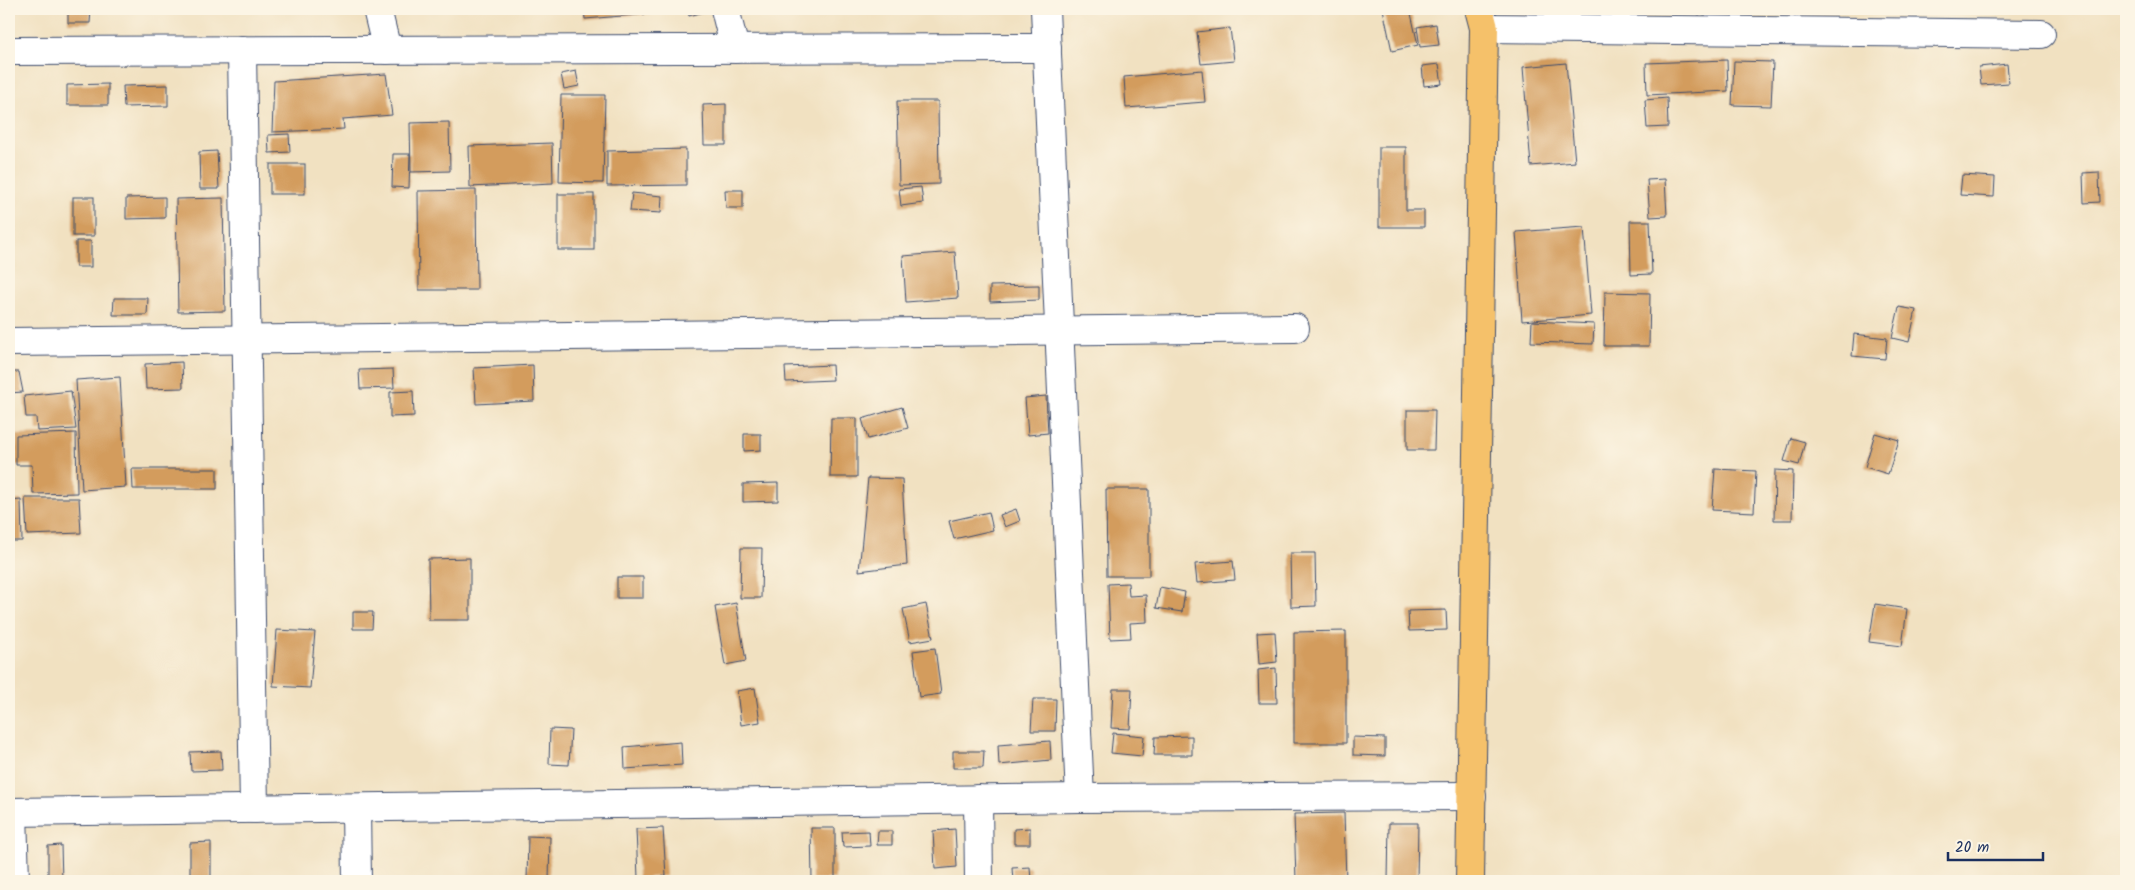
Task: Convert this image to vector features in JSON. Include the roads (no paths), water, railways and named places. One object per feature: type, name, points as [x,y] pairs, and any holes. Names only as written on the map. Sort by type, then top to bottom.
[{"type":"main road","points":[[1470,881],[1482,18]]},
{"type":"street","points":[[377,9],[387,50]]},
{"type":"street","points":[[725,9],[736,49]]},
{"type":"street","points":[[1045,9],[1080,798]]},
{"type":"street","points":[[1482,18],[2041,34]]},
{"type":"street","points":[[9,51],[1047,48]]},
{"type":"street","points":[[242,50],[254,809]]},
{"type":"street","points":[[9,342],[1295,328]]},
{"type":"street","points":[[15,881],[11,812],[978,799],[1472,796]]},
{"type":"street","points":[[978,799],[979,881]]},
{"type":"street","points":[[356,808],[357,881]]}]
